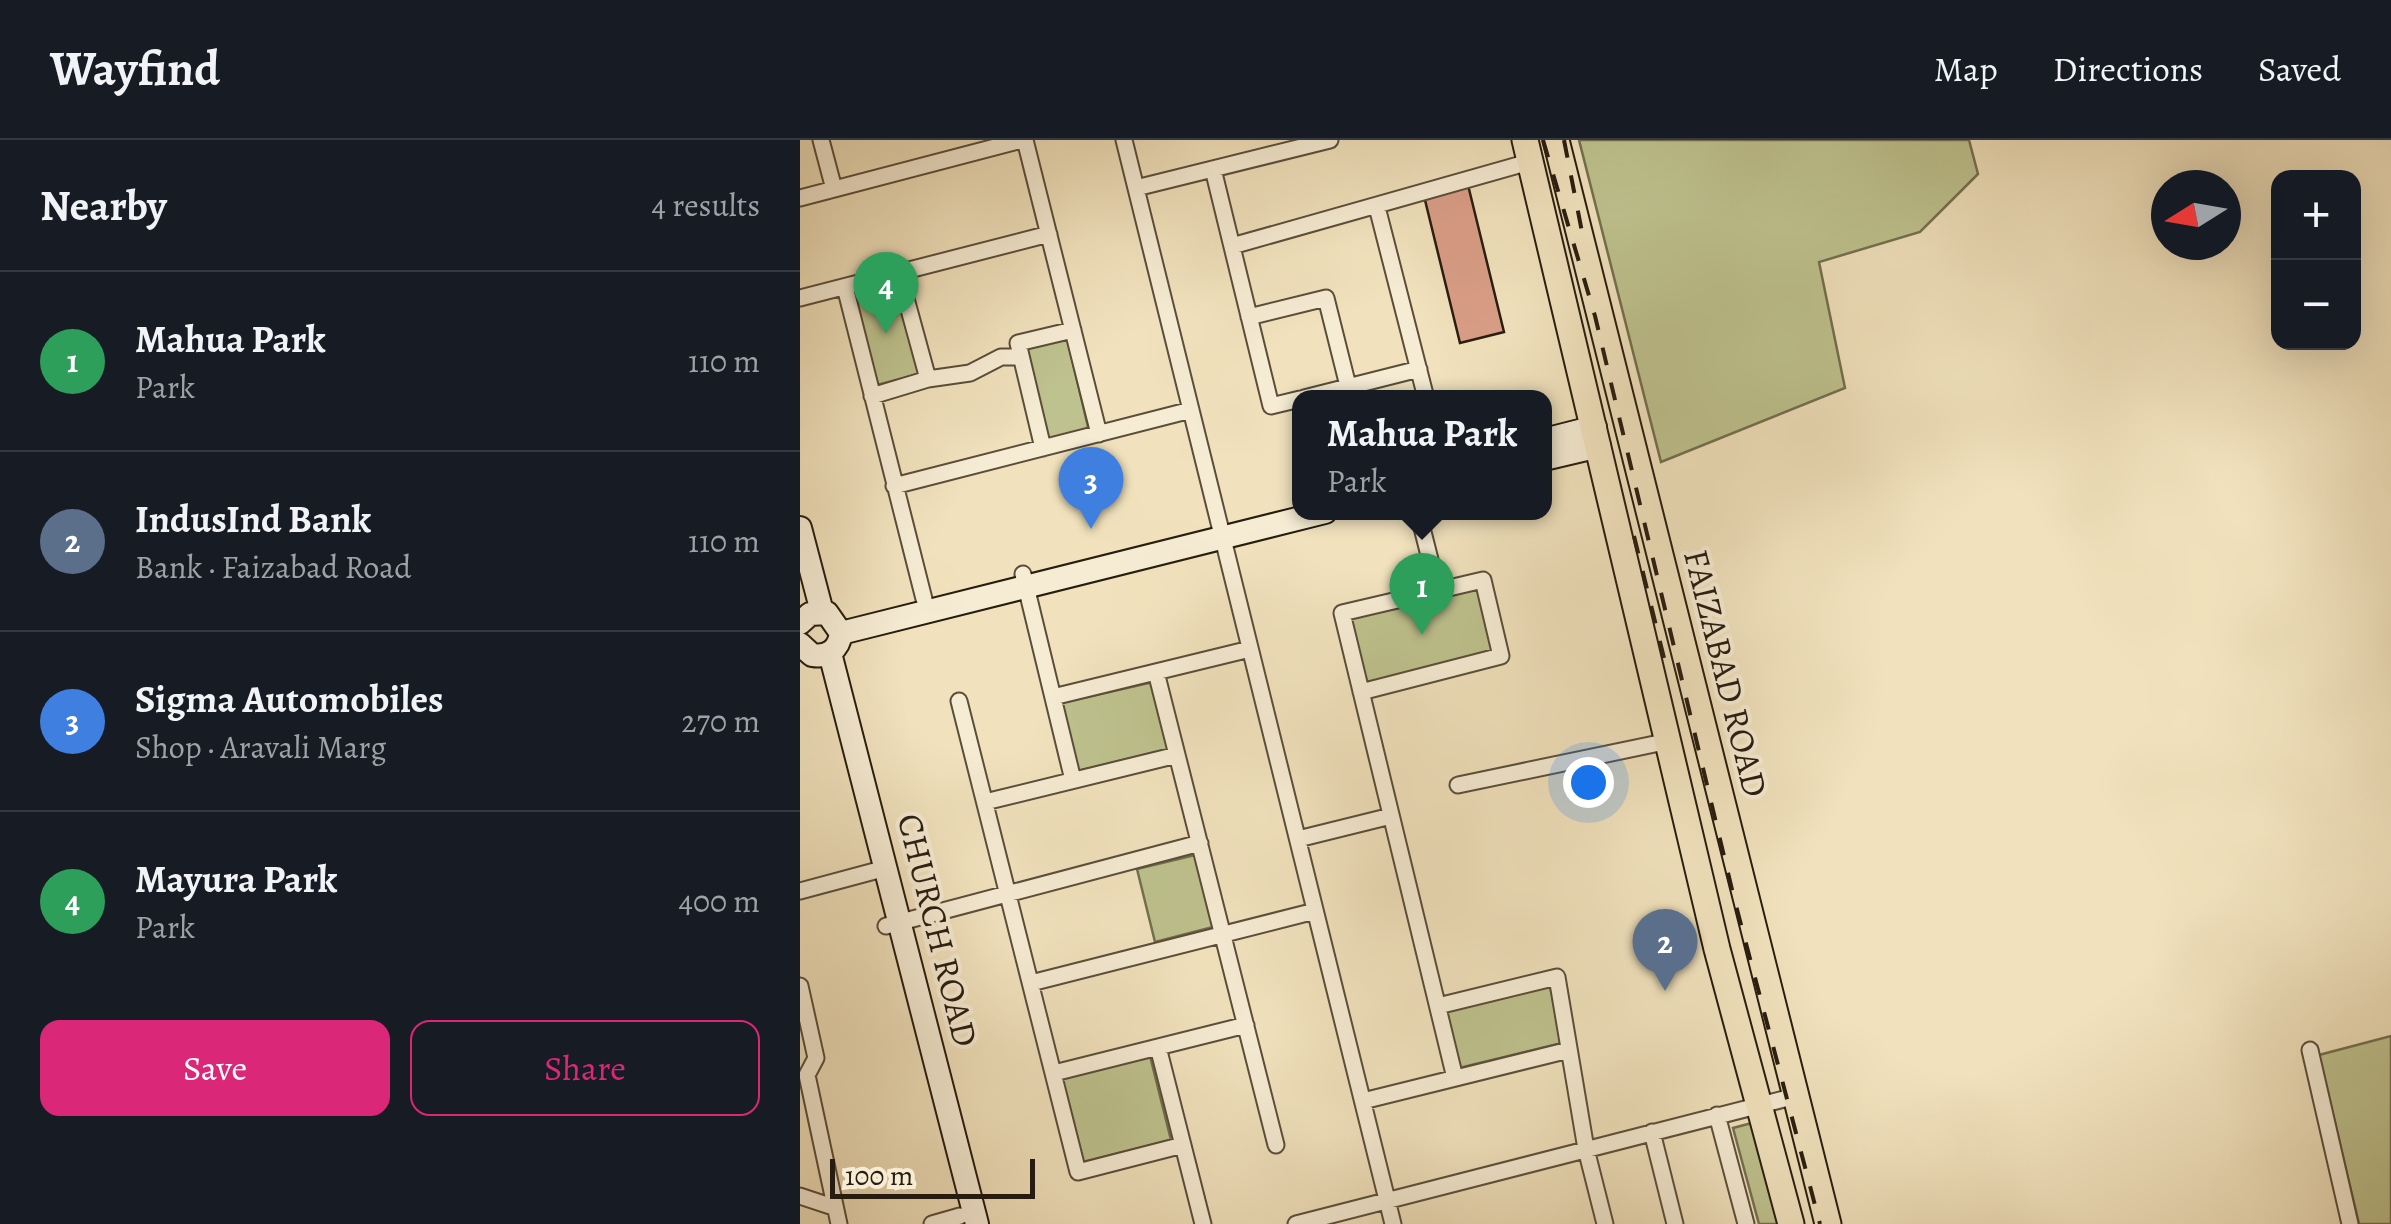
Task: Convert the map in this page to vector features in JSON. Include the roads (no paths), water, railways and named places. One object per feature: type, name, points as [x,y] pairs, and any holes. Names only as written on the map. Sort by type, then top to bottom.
[{"type":"main road","name":"FAIZABAD ROAD","points":[[1556,140],[1828,1224]]},
{"type":"main road","name":"FAIZABAD ROAD","points":[[1527,151],[1790,1224]]},
{"type":"street","points":[[821,140],[834,189]]},
{"type":"street","points":[[800,198],[1024,140],[1099,434]]},
{"type":"street","points":[[1124,140],[1393,1224]]},
{"type":"street","points":[[1136,188],[1292,144],[1330,140]]},
{"type":"street","points":[[1232,246],[1377,208],[1527,151]]},
{"type":"street","points":[[1213,169],[1271,406],[1292,401]]},
{"type":"street","points":[[1377,208],[1424,390]]},
{"type":"street","points":[[800,298],[1049,234]]},
{"type":"street","points":[[899,273],[928,378]]},
{"type":"street","points":[[844,287],[924,599]]},
{"type":"street","points":[[1249,316],[1326,298],[1348,386]]},
{"type":"street","points":[[1044,448],[1018,344],[1073,330]]},
{"type":"street","points":[[872,396],[928,378],[970,372],[1001,358],[1021,357]]},
{"type":"street","points":[[1333,390],[1419,368]]},
{"type":"street","points":[[894,486],[1191,410]]},
{"type":"street","points":[[1552,440],[1597,437]]},
{"type":"street","points":[[1552,456],[1597,437]]},
{"type":"street","points":[[1221,531],[1292,506]]},
{"type":"street","points":[[815,635],[1221,531],[1292,518]]},
{"type":"street","points":[[1420,520],[1438,591]]},
{"type":"street","name":"CHURCH ROAD","points":[[800,528],[815,635]]},
{"type":"street","points":[[815,635],[924,599],[1025,580]]},
{"type":"street","points":[[1025,580],[1073,780]]},
{"type":"street","points":[[1361,692],[1502,656],[1483,580],[1342,613],[1361,692],[1391,816],[1456,1078]]},
{"type":"street","name":"CHURCH ROAD","points":[[800,592],[879,870],[967,1221]]},
{"type":"street","points":[[1053,696],[1250,649]]},
{"type":"street","points":[[1156,672],[1276,1145]]},
{"type":"street","points":[[959,701],[1078,1172],[1183,1145]]},
{"type":"street","points":[[1458,785],[1669,741]]},
{"type":"street","points":[[985,802],[1177,754]]},
{"type":"street","points":[[1298,839],[1391,816]]},
{"type":"street","points":[[893,924],[1200,843]]},
{"type":"street","points":[[800,891],[879,870]]},
{"type":"street","points":[[1030,983],[1316,911]]},
{"type":"street","points":[[1438,1006],[1557,977],[1586,1149],[1605,1224]]},
{"type":"street","points":[[800,986],[816,1058],[808,1075],[839,1224]]},
{"type":"street","points":[[1054,1073],[1246,1025]]},
{"type":"street","points":[[1158,1047],[1203,1224]]},
{"type":"street","points":[[1362,1101],[1569,1050]]},
{"type":"street","points":[[2310,1050],[2350,1224]]},
{"type":"street","points":[[1296,1224],[1796,1096]]},
{"type":"street","points":[[1718,1115],[1746,1224]]},
{"type":"street","points":[[1652,1132],[1674,1224]]},
{"type":"street","points":[[800,1196],[833,1207]]},
{"type":"street","points":[[932,1224],[967,1221]]},
{"type":"railway","points":[[1543,140],[1595,316],[1734,898],[1820,1224]]},
{"type":"railway","points":[[1564,140],[1583,237]]},
{"type":"railway","points":[[1634,536],[1664,658]]},
{"type":"place","name":"Mayura Park","points":[[886,334]]},
{"type":"place","name":"Sigma Automobiles","points":[[1091,529]]},
{"type":"place","name":"Mahua Park","points":[[1422,635]]},
{"type":"place","name":"IndusInd Bank","points":[[1665,991]]}]
